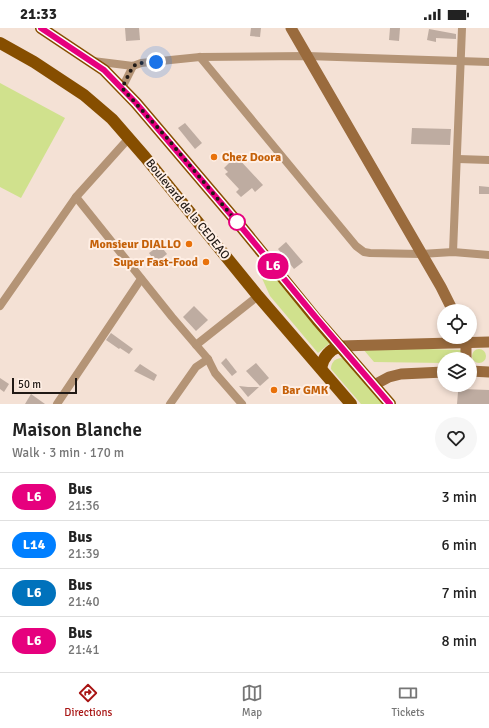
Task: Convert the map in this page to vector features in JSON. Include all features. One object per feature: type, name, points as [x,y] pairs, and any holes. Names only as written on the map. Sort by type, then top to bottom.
[{"type":"main road","points":[[40,28],[104,70],[122,88],[167,138],[390,404]]},
{"type":"main road","name":"Boulevard de la CEDEAO","points":[[0,43],[34,62],[84,95],[112,119],[258,296],[351,404]]},
{"type":"main road","points":[[321,368],[322,360],[326,354],[333,348],[340,346]]},
{"type":"street","points":[[291,28],[449,304]]},
{"type":"street","points":[[453,252],[458,159],[462,28]]},
{"type":"street","points":[[90,60],[133,66],[141,63],[200,57],[307,56],[489,62]]},
{"type":"street","points":[[200,57],[356,246],[364,252],[421,254],[453,252],[489,255]]},
{"type":"street","points":[[122,88],[133,66]]},
{"type":"street","points":[[0,306],[76,197],[129,138]]},
{"type":"street","points":[[458,159],[489,160]]},
{"type":"street","points":[[76,197],[141,279],[208,359],[216,373],[242,404]]},
{"type":"street","points":[[57,404],[141,279]]},
{"type":"street","points":[[196,345],[258,296]]},
{"type":"street","points":[[340,346],[437,341]]},
{"type":"street","points":[[477,341],[489,342]]},
{"type":"street","points":[[170,404],[196,367],[208,359]]},
{"type":"street","points":[[477,371],[489,372]]},
{"type":"street","points":[[374,385],[389,377],[401,374],[437,372]]},
{"type":"green space","points":[[0,83],[65,118],[21,198],[0,187]]},
{"type":"green space","points":[[261,260],[331,342],[318,353],[270,296],[256,265]]},
{"type":"green space","points":[[364,347],[461,350],[461,352],[437,352],[437,363],[374,362],[363,349]]},
{"type":"green space","points":[[479,349],[485,353],[486,356],[484,361],[477,362],[477,352],[474,351]]},
{"type":"green space","points":[[336,359],[344,359],[383,404],[361,404],[331,369],[333,362]]},
{"type":"building","points":[[125,28],[139,28],[140,40],[126,41]]},
{"type":"building","points":[[251,28],[261,28],[260,37],[250,36]]},
{"type":"building","points":[[390,28],[400,28],[399,41],[389,40]]},
{"type":"building","points":[[429,29],[456,34],[456,39],[436,38],[436,42],[427,40]]},
{"type":"building","points":[[185,123],[202,143],[195,149],[178,128]]},
{"type":"building","points":[[412,128],[451,129],[450,145],[411,144]]},
{"type":"building","points":[[236,156],[263,185],[255,192],[252,188],[241,197],[236,192],[239,189],[225,174],[228,172],[224,168]]},
{"type":"building","points":[[479,186],[489,187],[489,194],[479,194]]},
{"type":"building","points":[[286,242],[303,262],[294,269],[278,249]]},
{"type":"building","points":[[160,245],[167,254],[156,263],[149,253]]},
{"type":"building","points":[[194,306],[208,320],[196,331],[183,317]]},
{"type":"building","points":[[111,333],[133,349],[129,354],[106,340]]},
{"type":"building","points":[[226,358],[237,372],[232,376],[221,363]]},
{"type":"building","points":[[256,363],[269,378],[260,386],[246,371]]},
{"type":"building","points":[[140,364],[157,375],[154,381],[134,371]]},
{"type":"building","points":[[0,378],[9,384],[4,392],[0,389]]},
{"type":"building","points":[[239,386],[248,387],[259,387],[248,397]]},
{"type":"building","points":[[477,390],[489,390],[489,404],[457,404],[458,392],[477,392]]},
{"type":"building","points":[[31,394],[45,404],[25,404]]},
{"type":"bus line","name":"L6","points":[[41,28],[104,70],[136,103],[390,404]]},
{"type":"place","name":"Chez Doora","points":[[214,157]]},
{"type":"place","name":"Monsieur DIALLO","points":[[189,244]]},
{"type":"place","name":"Super Fast-Food","points":[[206,262]]},
{"type":"place","name":"Bar GMK","points":[[274,390]]},
{"type":"route","points":[[156,62],[141,63],[133,66],[122,88],[167,138],[238,223],[237,222]]}]
